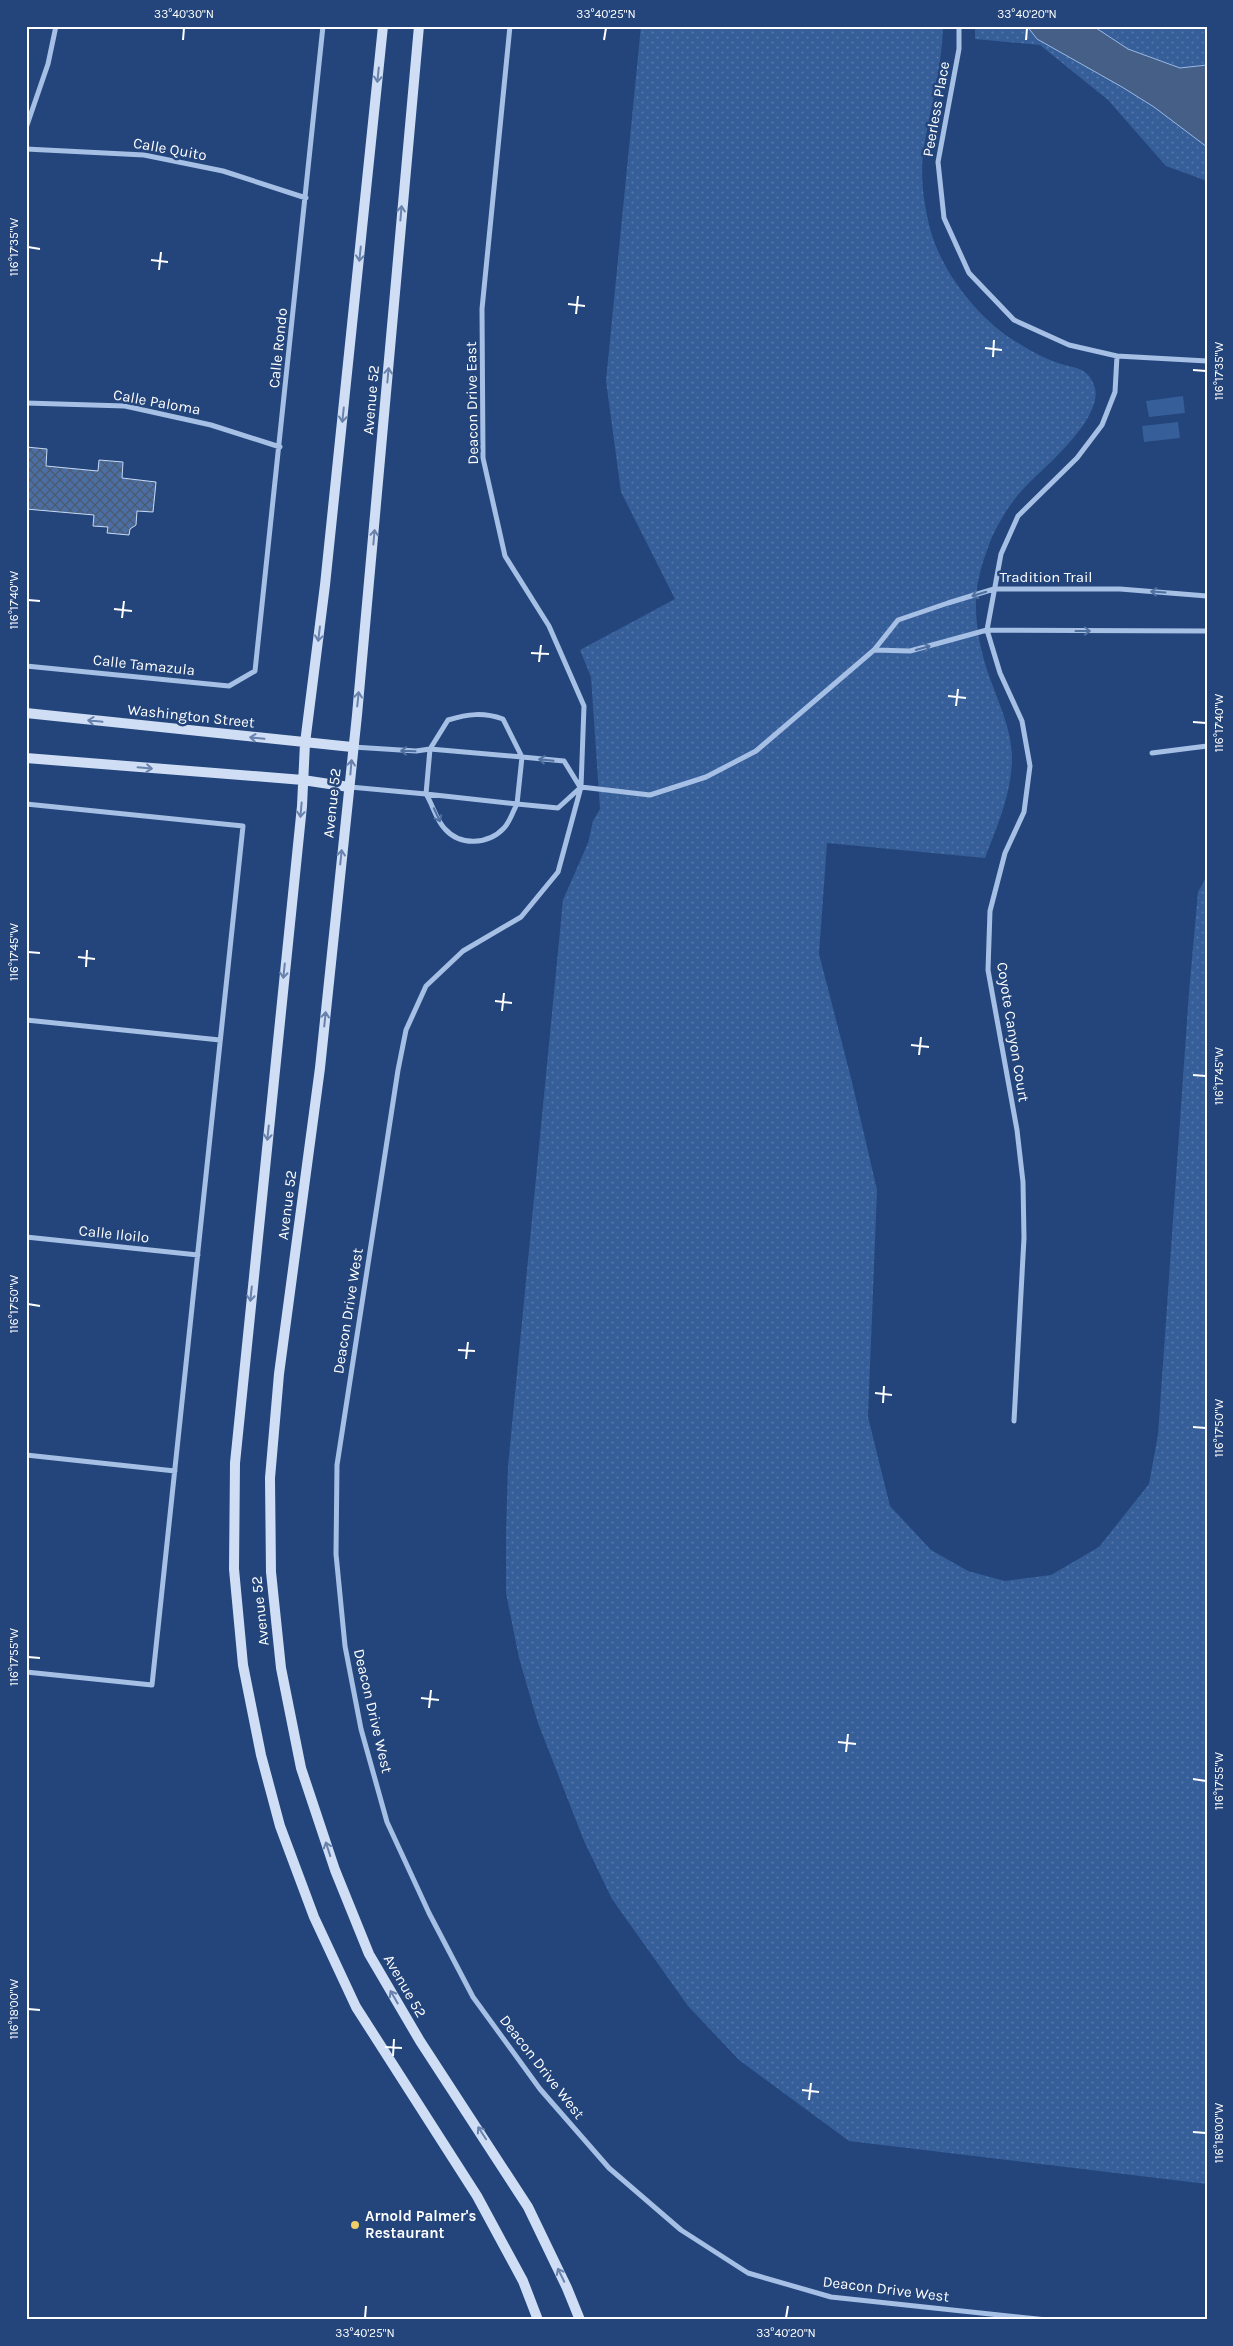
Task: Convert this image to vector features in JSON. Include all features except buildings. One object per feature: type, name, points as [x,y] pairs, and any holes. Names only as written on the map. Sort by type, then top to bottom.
[{"type":"main road","name":"Avenue 52","points":[[383,26],[325,585],[305,743],[303,780],[235,1463],[234,1569],[243,1665],[261,1755],[280,1826],[314,1917],[356,2007],[477,2196],[523,2282],[538,2320]]},
{"type":"main road","name":"Avenue 52","points":[[419,26],[405,167],[371,573],[320,1068],[279,1374],[270,1478],[270,1572],[281,1668],[301,1768],[335,1870],[369,1954],[420,2042],[528,2206],[580,2320]]},
{"type":"main road","name":"Washington Street","points":[[26,713],[352,747]]},
{"type":"main road","points":[[26,758],[303,780],[349,787]]},
{"type":"street","points":[[26,128],[48,64],[56,26]]},
{"type":"street","name":"Calle Rondo","points":[[255,671],[323,26]]},
{"type":"street","name":"Deacon Drive East","points":[[510,26],[482,309],[483,458],[505,556],[549,626],[584,706],[581,787]]},
{"type":"street","name":"Peerless Place","points":[[959,26],[960,49],[938,162],[944,218],[969,273],[1014,320],[1070,345],[1117,356],[1207,362]]},
{"type":"street","name":"Calle Quito","points":[[26,149],[144,154],[223,170],[306,198]]},
{"type":"street","points":[[987,630],[1001,554],[1018,516],[1077,458],[1102,426],[1115,392],[1117,356]]},
{"type":"street","name":"Calle Paloma","points":[[26,403],[126,406],[212,424],[280,447]]},
{"type":"street","name":"Tradition Trail","points":[[581,787],[650,795],[706,777],[756,751],[874,650],[898,620],[994,589],[1120,590],[1207,596]]},
{"type":"street","points":[[874,650],[910,651],[987,630],[1207,632]]},
{"type":"street","name":"Coyote Canyon Court","points":[[987,630],[1000,673],[1022,721],[1030,766],[1024,812],[1004,853],[990,910],[988,970],[1017,1130],[1023,1182],[1024,1238],[1014,1421]]},
{"type":"street","name":"Calle Tamazula","points":[[26,666],[229,686],[255,671]]},
{"type":"street","points":[[469,714],[488,714],[503,719],[522,757],[517,804],[505,828],[490,838],[471,842],[456,839],[444,828],[426,794],[430,749],[448,720],[469,714]]},
{"type":"street","points":[[1152,753],[1207,746]]},
{"type":"street","points":[[349,787],[558,808],[581,787],[564,762],[430,749],[416,751],[352,747]]},
{"type":"street","name":"Deacon Drive West","points":[[581,787],[558,872],[521,917],[463,950],[426,986],[406,1030],[398,1070],[337,1465],[336,1554],[345,1646],[361,1729],[387,1822],[429,1913],[478,2004],[540,2089],[609,2168],[681,2230],[748,2273],[831,2297],[1047,2320]]},
{"type":"street","points":[[26,804],[243,826],[152,1685],[26,1672]]},
{"type":"street","points":[[26,1020],[220,1040]]},
{"type":"street","name":"Calle Iloilo","points":[[26,1237],[198,1255]]},
{"type":"street","points":[[26,1455],[175,1471]]},
{"type":"shaded area","points":[[641,26],[943,26],[939,70],[922,163],[926,210],[936,247],[951,276],[961,290],[994,326],[1013,340],[1051,361],[1085,372],[1095,388],[1095,400],[1082,427],[1021,491],[1006,511],[992,537],[979,577],[976,613],[981,650],[1009,734],[1012,756],[1007,796],[985,858],[827,843],[819,954],[877,1190],[868,1417],[890,1506],[931,1550],[968,1571],[1005,1581],[1051,1575],[1099,1547],[1149,1484],[1158,1435],[1189,992],[1198,892],[1207,876],[1207,2184],[849,2141],[739,2060],[688,2006],[612,1899],[584,1841],[538,1723],[519,1658],[506,1593],[508,1466],[563,900],[588,843],[593,821],[600,809],[591,677],[580,650],[675,599],[621,492],[606,381]]},
{"type":"shaded area","points":[[975,26],[1207,26],[1207,181],[1166,166],[1108,100],[1040,45],[975,39]]},
{"type":"shaded area","points":[[1027,26],[1093,26],[1128,49],[1180,68],[1207,65],[1207,147],[1154,107],[1037,39]]},
{"type":"shaded area","points":[[1183,396],[1185,413],[1149,417],[1146,401]]},
{"type":"shaded area","points":[[1178,422],[1180,438],[1144,442],[1142,426]]},
{"type":"place","name":"Arnold Palmer's Restaurant","points":[[355,2225]]}]
